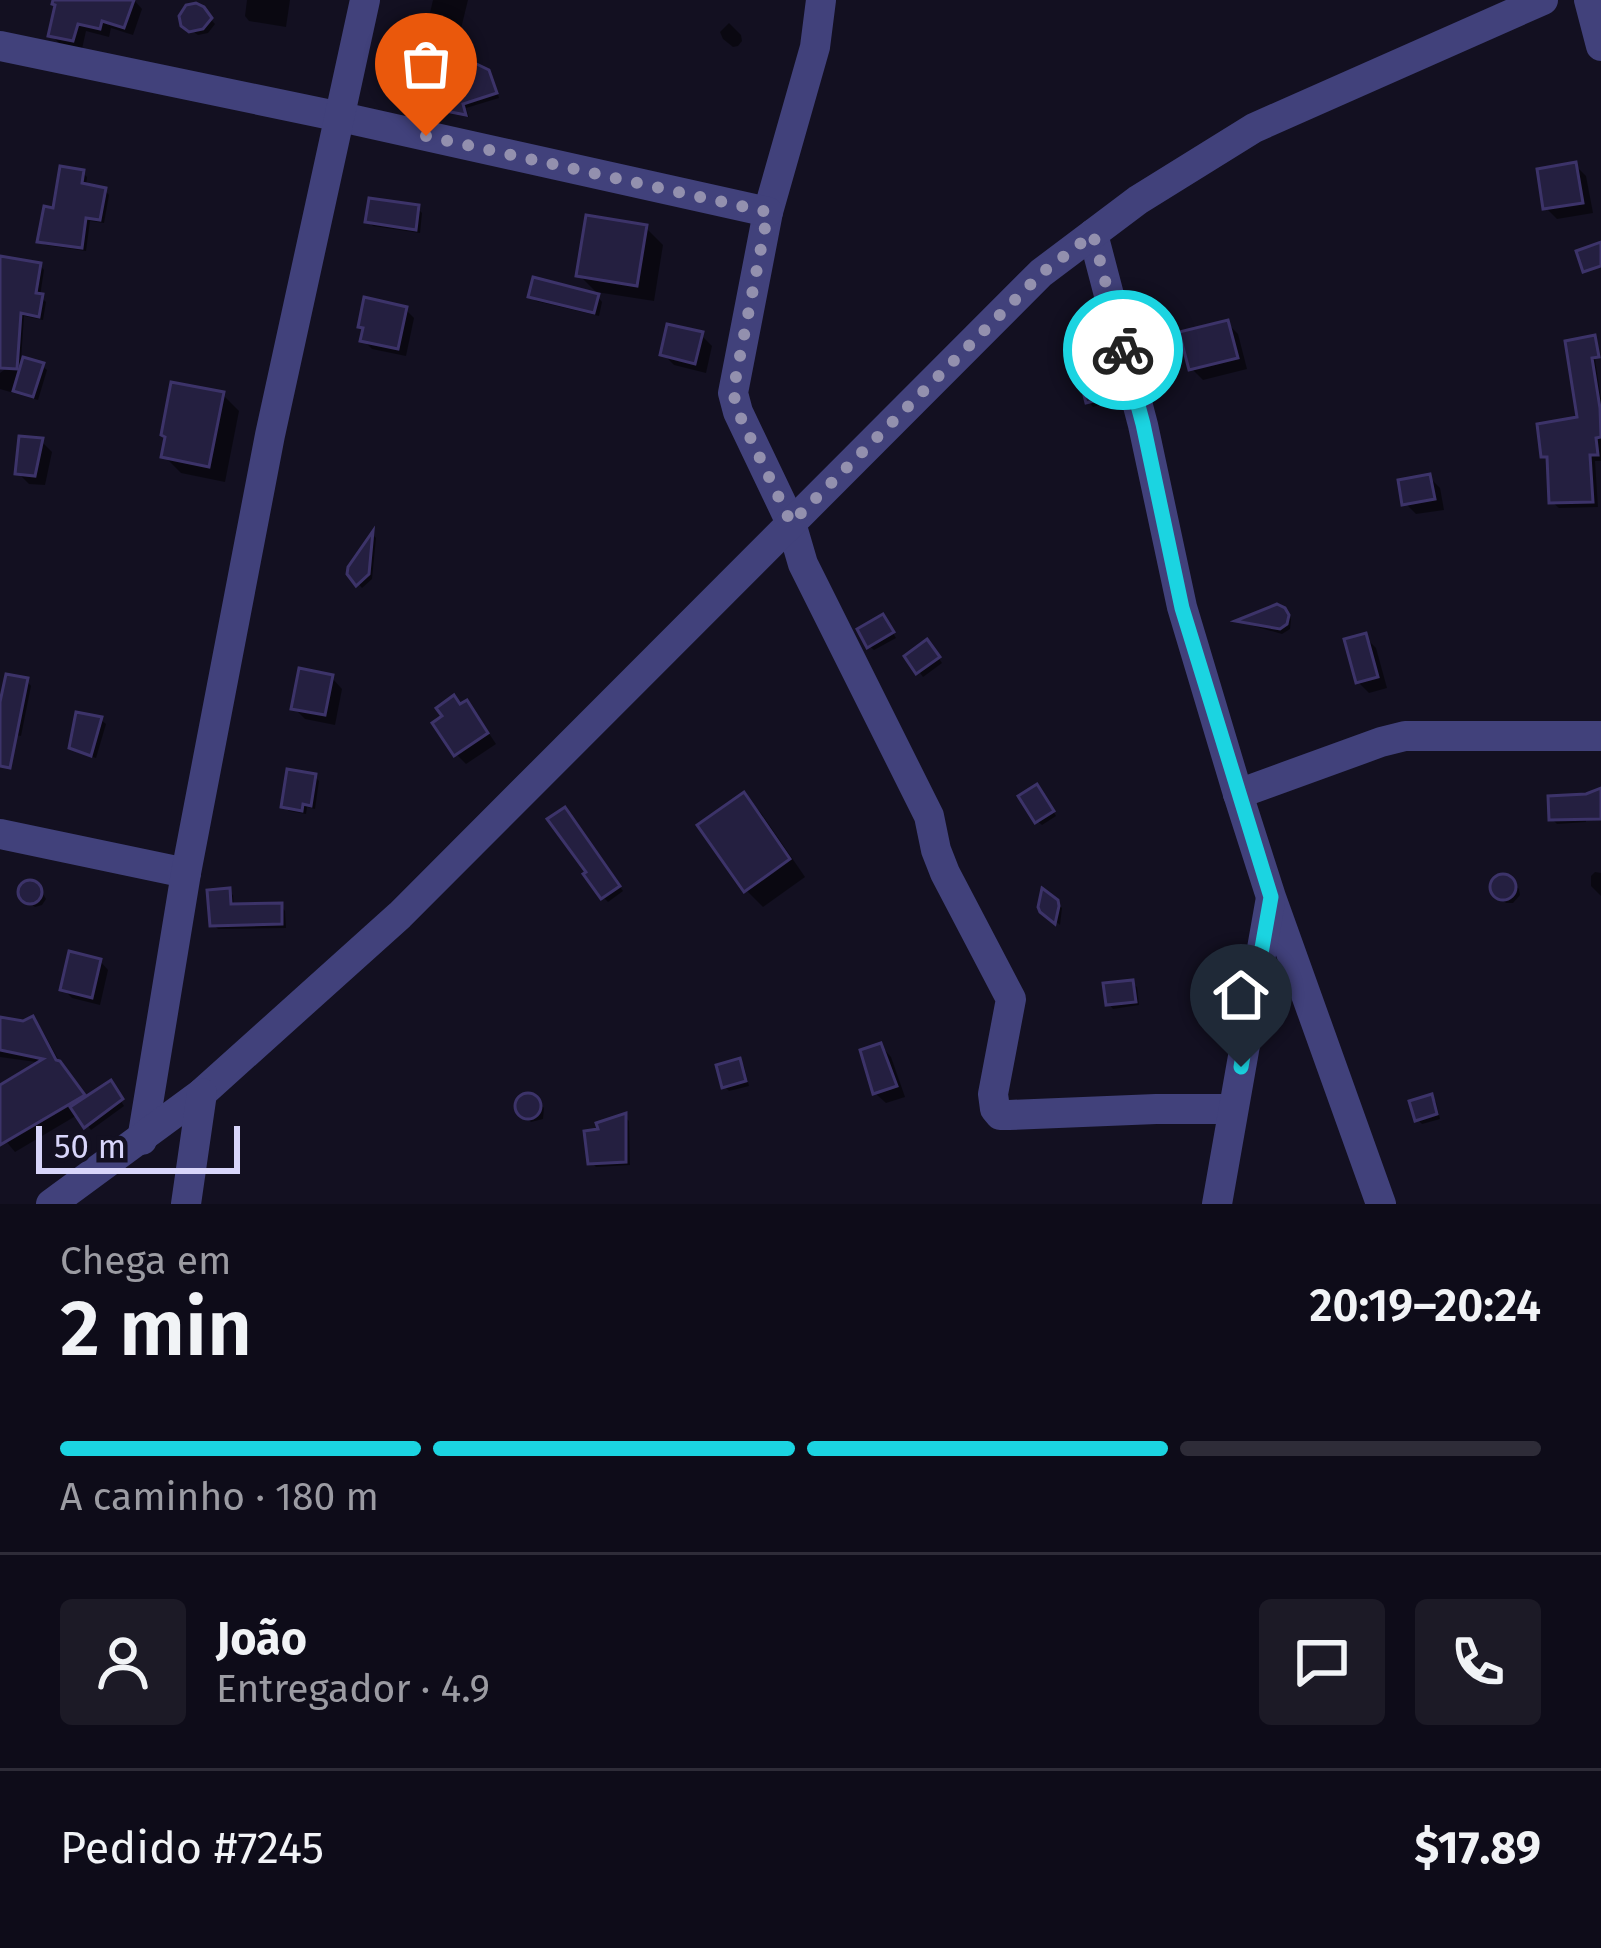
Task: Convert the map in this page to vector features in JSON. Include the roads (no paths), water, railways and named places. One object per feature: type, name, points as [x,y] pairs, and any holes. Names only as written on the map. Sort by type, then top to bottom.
[{"type":"street","points":[[142,1140],[186,873],[270,435],[365,0]]},
{"type":"street","points":[[821,0],[814,46],[768,212],[733,392],[791,523],[812,584],[929,816],[945,873],[1011,999],[994,1109],[1009,1115],[1233,1109]]},
{"type":"street","points":[[51,1204],[202,1093],[400,915],[1042,273],[1138,200],[1254,128],[1543,0]]},
{"type":"street","points":[[1589,0],[1601,46]]},
{"type":"street","points":[[0,46],[768,212]]},
{"type":"street","points":[[1093,234],[1143,424],[1182,608],[1271,897],[1381,1204]]},
{"type":"street","points":[[1238,794],[1405,736],[1601,736]]},
{"type":"street","points":[[0,834],[186,873]]},
{"type":"street","points":[[1216,1204],[1271,897]]},
{"type":"street","points":[[187,1204],[202,1093]]}]
